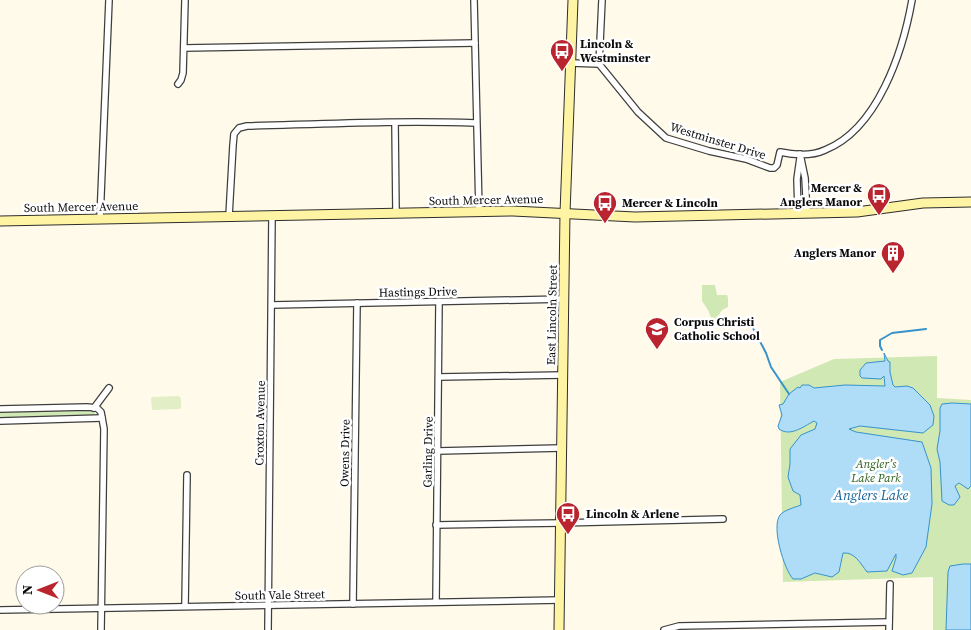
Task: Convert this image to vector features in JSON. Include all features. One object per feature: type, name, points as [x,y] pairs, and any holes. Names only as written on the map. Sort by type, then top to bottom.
[{"type":"main road","name":"East Lincoln Street","points":[[559,630],[565,213],[573,0]]},
{"type":"main road","name":"South Mercer Avenue","points":[[0,221],[479,211],[635,217],[857,212],[923,203],[971,202]]},
{"type":"street","points":[[100,219],[109,0]]},
{"type":"street","points":[[178,84],[183,73],[185,0]]},
{"type":"street","points":[[474,0],[479,211]]},
{"type":"street","points":[[571,63],[599,64],[602,0]]},
{"type":"street","name":"Westminster Drive","points":[[599,64],[638,112],[666,138],[774,168],[777,165],[780,152],[800,154],[818,152],[836,145],[865,120],[883,89],[896,58],[908,23],[912,0]]},
{"type":"street","points":[[184,48],[475,43]]},
{"type":"street","points":[[229,216],[233,145],[236,131],[239,128],[247,126],[476,122]]},
{"type":"street","points":[[395,123],[396,213]]},
{"type":"street","points":[[800,154],[797,179],[802,213]]},
{"type":"street","name":"Croxton Avenue","points":[[268,630],[272,216]]},
{"type":"street","name":"Hastings Drive","points":[[272,305],[564,299]]},
{"type":"street","name":"Garling Drive","points":[[436,602],[439,302]]},
{"type":"street","name":"Owens Drive","points":[[353,604],[357,304]]},
{"type":"street","points":[[439,377],[563,375]]},
{"type":"street","points":[[94,408],[108,388]]},
{"type":"street","points":[[0,409],[94,408],[101,412],[104,429],[101,630]]},
{"type":"street","points":[[0,421],[102,418]]},
{"type":"street","points":[[438,451],[562,448]]},
{"type":"street","points":[[185,606],[187,475]]},
{"type":"street","points":[[436,525],[561,524],[723,519]]},
{"type":"street","points":[[889,630],[890,584]]},
{"type":"street","name":"South Vale Street","points":[[0,610],[560,600]]},
{"type":"street","points":[[664,630],[679,626],[889,622]]},
{"type":"green space","points":[[702,285],[715,285],[717,295],[727,295],[728,307],[722,310],[715,320],[712,320],[702,301]]},
{"type":"green space","name":"Anglers Lake","points":[[937,356],[937,398],[971,400],[971,630],[933,630],[933,577],[783,582],[780,382],[834,359]]},
{"type":"green space","points":[[178,396],[181,398],[180,409],[152,410],[151,398]]},
{"type":"green space","points":[[92,410],[95,415],[0,419],[0,412]]},
{"type":"water","name":"Anglers Lake","points":[[884,353],[890,362],[893,385],[895,387],[907,386],[913,388],[930,405],[934,416],[933,425],[923,433],[860,426],[849,429],[856,432],[922,442],[931,468],[932,504],[926,547],[912,573],[903,575],[892,571],[896,554],[887,571],[867,572],[854,556],[843,553],[839,572],[832,577],[815,573],[801,579],[793,579],[789,574],[780,548],[777,529],[778,521],[782,513],[801,505],[800,495],[793,491],[788,477],[790,449],[801,435],[815,429],[817,423],[814,421],[792,432],[783,431],[778,426],[782,415],[779,405],[783,404],[789,394],[802,385],[809,385],[814,388],[845,385],[885,386],[884,376],[881,379],[862,378],[860,376],[860,370],[866,363],[885,361]]},
{"type":"water","points":[[942,404],[971,404],[971,486],[968,489],[959,483],[955,486],[960,497],[954,505],[949,505],[942,501],[940,462],[937,449],[940,431],[940,408]]},
{"type":"water","points":[[971,564],[971,630],[946,630],[948,572],[950,566]]},
{"type":"waterway","points":[[751,324],[771,367],[789,394]]},
{"type":"waterway","points":[[882,350],[880,340],[892,333],[926,329]]},
{"type":"place","name":"Lincoln & Westminster","points":[[562,72]]},
{"type":"place","name":"Mercer & Anglers Manor","points":[[879,216]]},
{"type":"place","name":"Mercer & Lincoln","points":[[605,224]]},
{"type":"place","name":"Anglers Manor","points":[[893,274]]},
{"type":"place","name":"Corpus Christi Catholic School","points":[[657,350]]},
{"type":"place","name":"Lincoln & Arlene","points":[[568,535]]},
{"type":"park label","name":"Angler’s Lake Park","points":[[876,471]]}]
